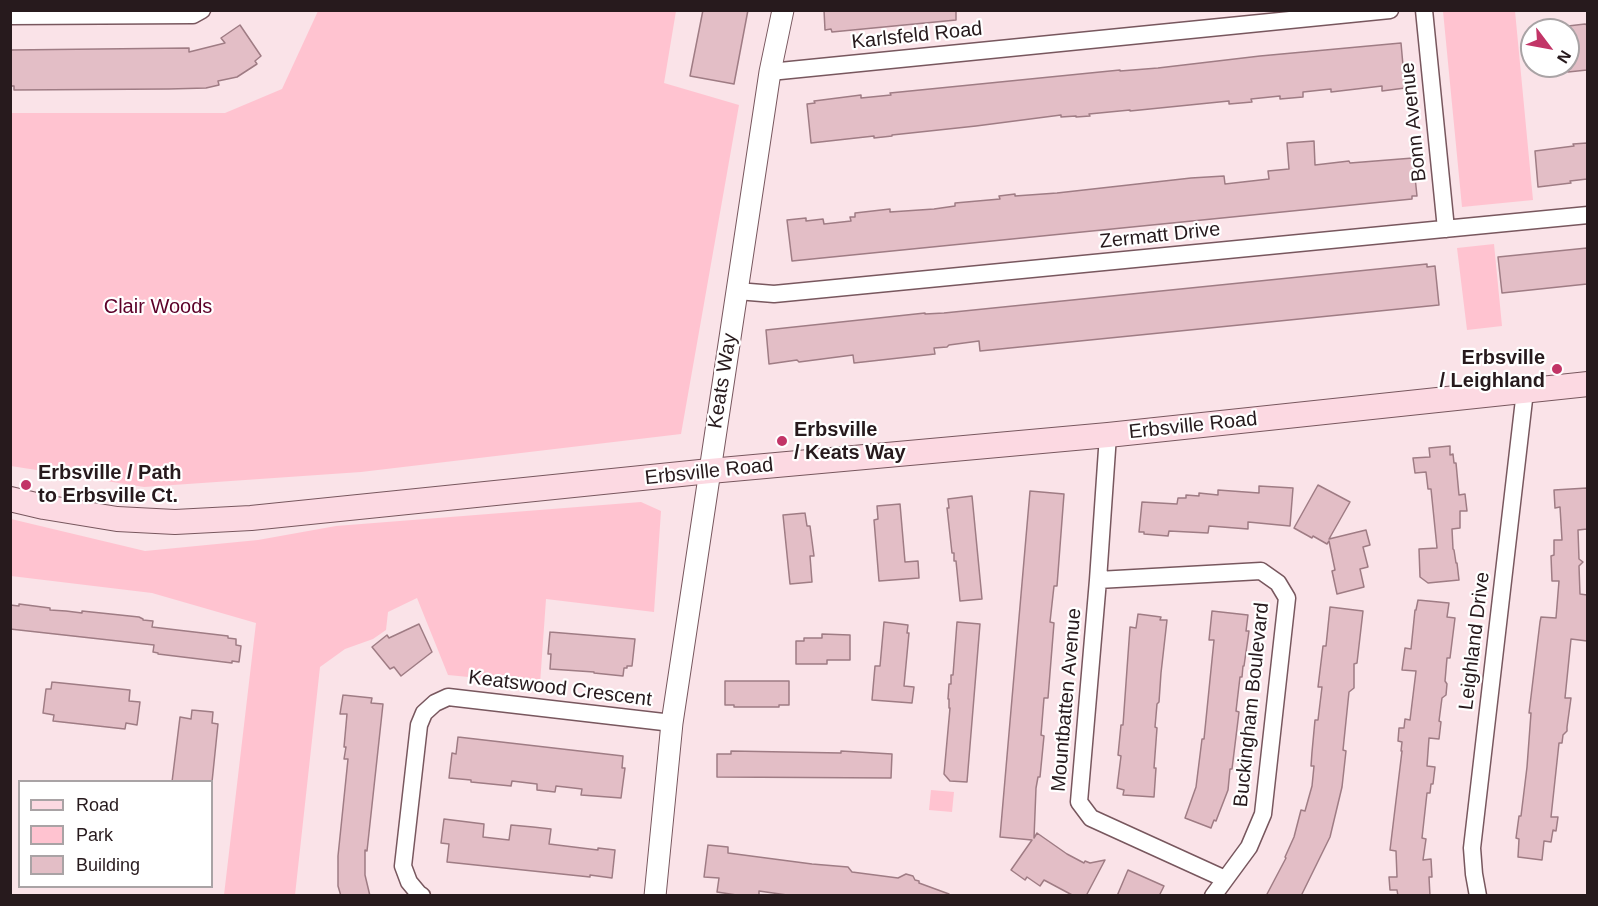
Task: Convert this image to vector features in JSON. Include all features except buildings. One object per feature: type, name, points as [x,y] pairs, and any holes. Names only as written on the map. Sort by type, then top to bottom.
[{"type":"main road","name":"Erbsville Road","points":[[10,499],[117,519],[175,522],[251,518],[710,471],[1108,435],[1587,384]]},
{"type":"street","points":[[10,16],[193,15],[202,10]]},
{"type":"street","name":"Keats Way","points":[[655,896],[672,723],[770,72],[783,10]]},
{"type":"street","name":"Karlsfeld Road","points":[[770,72],[1390,10]]},
{"type":"street","name":"Bonn Avenue","points":[[1424,10],[1446,229]]},
{"type":"street","name":"Zermatt Drive","points":[[737,291],[774,294],[1587,216]]},
{"type":"street","name":"Leighland Drive","points":[[1478,896],[1472,848],[1525,391]]},
{"type":"street","name":"Mountbatten Avenue","points":[[1108,435],[1079,802],[1091,818],[1225,879]]},
{"type":"street","name":"Buckingham Boulevard","points":[[1098,580],[1261,571],[1278,583],[1287,598],[1263,814],[1249,847],[1213,896]]},
{"type":"street","name":"Keatswood Crescent","points":[[422,896],[409,882],[403,866],[419,725],[424,713],[435,703],[448,698],[672,723]]},
{"type":"green space","name":"Clair Woods","points":[[318,11],[676,11],[664,83],[739,105],[681,434],[361,472],[144,487],[11,466],[11,113],[225,113],[282,89]]},
{"type":"green space","points":[[1443,11],[1515,11],[1533,200],[1462,207]]},
{"type":"green space","points":[[1494,244],[1502,326],[1467,330],[1457,248]]},
{"type":"green space","points":[[641,502],[661,511],[654,612],[546,599],[540,684],[448,675],[417,598],[388,612],[386,630],[373,639],[345,649],[320,667],[295,895],[224,895],[256,623],[152,593],[11,576],[11,519],[145,551],[258,540],[336,526]]},
{"type":"green space","points":[[931,790],[954,792],[952,812],[929,810]]},
{"type":"place","name":"Erbsville / Leighland","points":[[1557,369]]},
{"type":"place","name":"Erbsville / Keats Way","points":[[782,441]]},
{"type":"place","name":"Erbsville / Path to Erbsville Ct.","points":[[26,485]]}]
